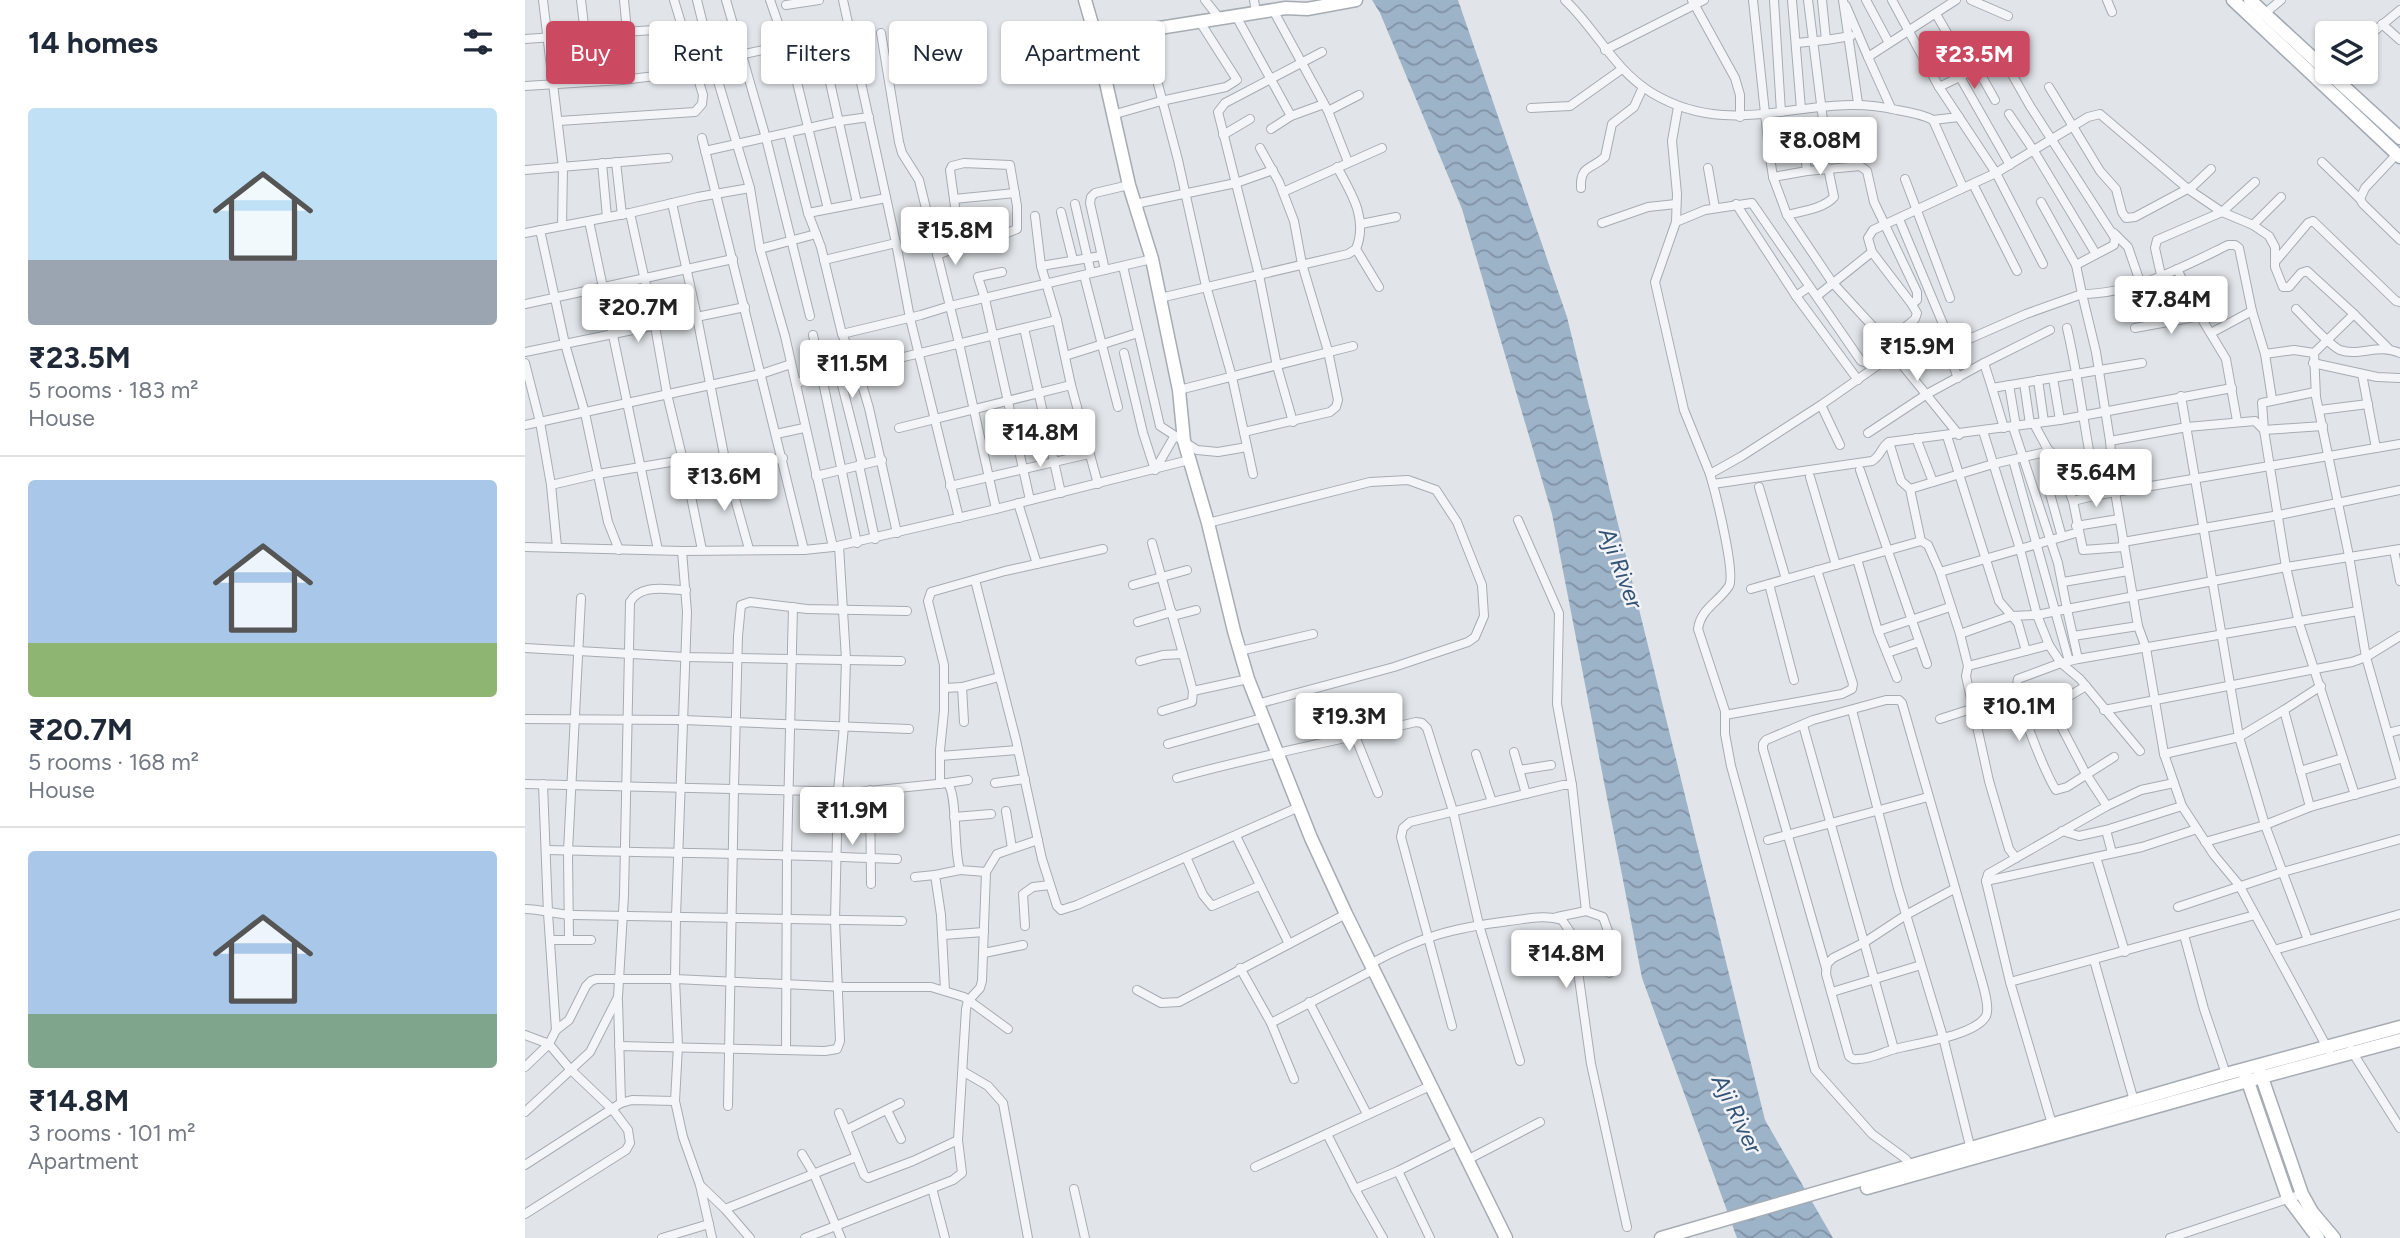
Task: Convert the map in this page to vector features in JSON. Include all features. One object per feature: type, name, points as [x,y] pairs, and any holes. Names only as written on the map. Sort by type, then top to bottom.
[{"type":"main road","points":[[1085,0],[1091,21]]},
{"type":"main road","points":[[1165,28],[1235,16],[1255,6],[1280,9],[1356,0]]},
{"type":"main road","points":[[2233,0],[2260,17],[2315,61]]},
{"type":"main road","points":[[2250,0],[2260,17],[2398,156]]},
{"type":"main road","points":[[1106,84],[1129,185],[1152,259],[1179,390],[1179,439],[1189,460],[1207,517],[1248,679],[1299,807],[1346,914],[1506,1238]]},
{"type":"main road","points":[[2342,84],[2400,138]]},
{"type":"main road","points":[[2351,1047],[2400,1027]]},
{"type":"main road","points":[[1690,1238],[1972,1153],[2260,1071],[2351,1047],[2400,1040]]},
{"type":"main road","points":[[2260,1071],[2302,1194],[2312,1212],[2334,1238]]},
{"type":"main road","points":[[1972,1153],[2052,1124],[2068,1126],[2134,1101],[2226,1074],[2246,1075]]},
{"type":"main road","points":[[2246,1075],[2288,1198],[2318,1238]]},
{"type":"main road","points":[[1661,1238],[1881,1180]]},
{"type":"street","points":[[525,40],[546,37],[543,0]]},
{"type":"street","points":[[582,0],[584,21]]},
{"type":"street","points":[[624,0],[626,21]]},
{"type":"street","points":[[674,0],[680,21]]},
{"type":"street","points":[[697,0],[702,21]]},
{"type":"street","points":[[726,0],[731,21]]},
{"type":"street","points":[[770,0],[777,21]]},
{"type":"street","points":[[786,5],[819,0]]},
{"type":"street","points":[[843,0],[847,21]]},
{"type":"street","points":[[1205,0],[1220,19]]},
{"type":"street","points":[[1565,0],[1583,17],[1605,50],[1622,69],[1643,87],[1678,107],[1703,114],[1740,117],[1858,103],[1923,115],[1933,120],[1959,117]]},
{"type":"street","points":[[1577,0],[1583,17]]},
{"type":"street","points":[[1605,50],[1693,3],[1704,0]]},
{"type":"street","points":[[1753,0],[1773,177],[1787,215],[1832,282],[1887,342],[1892,353],[1959,435]]},
{"type":"street","points":[[1774,0],[1781,112]]},
{"type":"street","points":[[1792,0],[1801,109]]},
{"type":"street","points":[[1808,0],[1827,152]]},
{"type":"street","points":[[1822,0],[1826,40]]},
{"type":"street","points":[[1843,0],[1891,108]]},
{"type":"street","points":[[1843,0],[1858,103]]},
{"type":"street","points":[[1866,0],[1889,43]]},
{"type":"street","points":[[1892,0],[1939,87],[1996,173],[2043,264]]},
{"type":"street","points":[[1868,57],[1956,0]]},
{"type":"street","points":[[1971,0],[2008,16]]},
{"type":"street","points":[[2107,0],[2112,12]]},
{"type":"street","points":[[2260,17],[2281,0]]},
{"type":"street","points":[[1693,3],[1735,78],[1740,95],[1740,117]]},
{"type":"street","points":[[1280,9],[1348,162]]},
{"type":"street","points":[[2378,28],[2400,10]]},
{"type":"street","points":[[1936,14],[1962,59]]},
{"type":"street","points":[[1235,16],[1291,116]]},
{"type":"street","points":[[1200,22],[1246,93]]},
{"type":"street","points":[[2382,24],[2400,40]]},
{"type":"street","points":[[881,33],[899,142],[902,153],[919,180],[996,509]]},
{"type":"street","points":[[1797,43],[1859,35]]},
{"type":"street","points":[[1293,422],[1277,366],[1259,275],[1218,119],[1221,106],[1321,52]]},
{"type":"street","points":[[1939,87],[1997,59],[2004,60],[2115,238],[2113,245],[2076,265]]},
{"type":"street","points":[[1977,68],[1995,100]]},
{"type":"street","points":[[1531,108],[1570,106],[1622,69]]},
{"type":"street","points":[[525,86],[649,76]]},
{"type":"street","points":[[747,77],[766,138],[810,316]]},
{"type":"street","points":[[1960,77],[2010,164]]},
{"type":"street","points":[[1112,115],[1226,87],[1237,80]]},
{"type":"street","points":[[559,121],[695,112],[702,104],[700,84]]},
{"type":"street","points":[[619,1046],[825,1051],[837,1049],[840,1041],[835,921],[838,791],[845,726],[844,610],[836,547],[760,249],[751,188],[719,84]]},
{"type":"street","points":[[798,84],[828,209]]},
{"type":"street","points":[[831,84],[857,203]]},
{"type":"street","points":[[861,84],[910,318],[959,518]]},
{"type":"street","points":[[1157,84],[1232,377],[1253,474]]},
{"type":"street","points":[[554,85],[563,167],[562,226]]},
{"type":"street","points":[[1581,188],[1583,171],[1605,157],[1612,124],[1634,107],[1643,87]]},
{"type":"street","points":[[2049,87],[2100,171],[2116,189],[2126,219],[2135,217],[2188,189],[2211,169]]},
{"type":"street","points":[[1271,129],[1291,116],[1326,108],[1359,94]]},
{"type":"street","points":[[1678,107],[1672,141],[1676,222],[1656,276],[1656,288],[1684,410],[1713,484],[1731,578],[1727,589],[1699,619],[1698,629],[1725,715],[1725,734],[1731,766],[1815,1070],[1872,1134],[1906,1159],[1912,1171]]},
{"type":"street","points":[[2009,114],[2096,254]]},
{"type":"street","points":[[1887,342],[1915,318],[1917,313],[1872,252],[1868,238],[1870,233],[1996,173],[2088,117],[2100,114],[2188,189],[2222,212],[2253,225],[2272,240],[2283,287],[2289,287],[2301,273],[2307,271],[2388,348],[2400,353]]},
{"type":"street","points":[[705,151],[869,117]]},
{"type":"street","points":[[1223,135],[1250,119]]},
{"type":"street","points":[[1933,120],[1962,185],[1961,189]]},
{"type":"street","points":[[1802,132],[1807,171]]},
{"type":"street","points":[[789,133],[842,334],[857,368],[882,460],[897,533]]},
{"type":"street","points":[[702,138],[804,550]]},
{"type":"street","points":[[1244,432],[1330,412],[1336,407],[1338,400],[1328,351],[1302,264],[1298,233],[1273,170],[1259,148]]},
{"type":"street","points":[[1283,192],[1382,148]]},
{"type":"street","points":[[2360,199],[2360,193],[2398,156]]},
{"type":"street","points":[[525,170],[668,158]]},
{"type":"street","points":[[616,162],[626,214],[645,279],[667,394],[702,550]]},
{"type":"street","points":[[2322,162],[2400,240]]},
{"type":"street","points":[[602,163],[607,218]]},
{"type":"street","points":[[937,255],[950,250],[955,239],[957,220],[950,170],[956,163],[1010,164],[1019,222],[1017,229],[1002,235],[955,239]]},
{"type":"street","points":[[1337,167],[1355,199],[1361,224],[1356,249],[1379,287]]},
{"type":"street","points":[[1708,168],[1715,208]]},
{"type":"street","points":[[1773,177],[1828,168],[1864,168],[1874,202],[1917,292],[1917,300],[1912,304]]},
{"type":"street","points":[[1787,215],[1831,201],[1834,191],[1828,168]]},
{"type":"street","points":[[1135,204],[1236,183],[1273,170]]},
{"type":"street","points":[[1905,178],[1950,298]]},
{"type":"street","points":[[2161,275],[2155,248],[2157,240],[2222,212],[2255,182]]},
{"type":"street","points":[[1973,184],[2017,271]]},
{"type":"street","points":[[1105,270],[1090,203],[1091,197],[1095,193],[1129,185]]},
{"type":"street","points":[[525,233],[751,188]]},
{"type":"street","points":[[954,199],[1015,192]]},
{"type":"street","points":[[2253,225],[2281,197]]},
{"type":"street","points":[[808,212],[886,198]]},
{"type":"street","points":[[2041,202],[2076,265],[2098,370],[2132,595],[2138,626],[2146,648],[2164,754],[2182,806],[2205,842],[2239,886],[2330,1052]]},
{"type":"street","points":[[672,203],[727,470],[749,549]]},
{"type":"street","points":[[1676,222],[1695,212],[1752,203],[1865,364],[1892,353]]},
{"type":"street","points":[[1075,204],[1088,258],[1087,274],[1118,407]]},
{"type":"street","points":[[1602,223],[1648,207],[1676,204]]},
{"type":"street","points":[[1736,204],[1796,296],[1858,380]]},
{"type":"street","points":[[1061,212],[1073,260]]},
{"type":"street","points":[[1035,216],[1041,266],[1098,484]]},
{"type":"street","points":[[1361,224],[1396,217]]},
{"type":"street","points":[[1899,219],[1943,324]]},
{"type":"street","points":[[589,221],[658,550]]},
{"type":"street","points":[[2275,262],[2308,223],[2313,221],[2400,302]]},
{"type":"street","points":[[540,230],[565,344],[585,413],[608,522],[619,550]]},
{"type":"street","points":[[2111,231],[2128,247],[2140,282]]},
{"type":"street","points":[[760,249],[816,234]]},
{"type":"street","points":[[824,260],[896,243]]},
{"type":"street","points":[[1958,378],[1949,354],[1953,346],[2026,314],[2082,294],[2115,291],[2177,270],[2228,245],[2235,245],[2239,248],[2252,311],[2265,354],[2272,399]]},
{"type":"street","points":[[1160,298],[1348,254],[1356,249]]},
{"type":"street","points":[[1817,296],[1872,252]]},
{"type":"street","points":[[1041,266],[1101,256]]},
{"type":"street","points":[[842,334],[1152,259]]},
{"type":"street","points":[[525,304],[733,260]]},
{"type":"street","points":[[1123,266],[1160,426],[1197,450],[1207,452],[1247,447]]},
{"type":"street","points":[[2177,270],[2226,359],[2237,421]]},
{"type":"street","points":[[1002,272],[978,277],[1030,500]]},
{"type":"street","points":[[1796,296],[1809,287]]},
{"type":"street","points":[[525,352],[745,307]]},
{"type":"street","points":[[2295,309],[2341,351],[2388,348]]},
{"type":"street","points":[[2211,333],[2252,311]]},
{"type":"street","points":[[2205,842],[2400,780],[2366,657],[2339,503],[2315,392],[2314,353],[2354,314]]},
{"type":"street","points":[[2135,328],[2200,316]]},
{"type":"street","points":[[796,383],[1057,320]]},
{"type":"street","points":[[1024,328],[1061,493]]},
{"type":"street","points":[[2067,328],[2078,375],[2098,495]]},
{"type":"street","points":[[1868,433],[1927,394],[2050,330]]},
{"type":"street","points":[[1065,356],[1138,333]]},
{"type":"street","points":[[813,335],[857,543]]},
{"type":"street","points":[[1179,390],[1353,346]]},
{"type":"street","points":[[2265,354],[2294,350],[2314,353]]},
{"type":"street","points":[[1124,353],[1143,433],[1155,470]]},
{"type":"street","points":[[1710,474],[1821,405],[1892,353]]},
{"type":"street","points":[[525,362],[540,422],[551,485],[557,548]]},
{"type":"street","points":[[1984,363],[1992,388],[2011,427],[2063,582],[2073,636],[2069,661]]},
{"type":"street","points":[[1992,388],[2142,363]]},
{"type":"street","points":[[2313,363],[2377,377],[2400,378]]},
{"type":"street","points":[[525,425],[761,374],[791,364]]},
{"type":"street","points":[[839,373],[875,539]]},
{"type":"street","points":[[2362,374],[2376,448]]},
{"type":"street","points":[[2053,378],[2060,420]]},
{"type":"street","points":[[2038,380],[2044,422]]},
{"type":"street","points":[[2024,383],[2032,424],[2049,451],[2073,501],[2081,546],[2087,551],[2400,489]]},
{"type":"street","points":[[899,428],[1071,385]]},
{"type":"street","points":[[2009,385],[2011,427]]},
{"type":"street","points":[[1713,484],[1872,461],[1889,442],[2060,420],[2232,388]]},
{"type":"street","points":[[2315,392],[2265,401],[2262,405],[2264,430],[2286,567],[2299,623],[2355,795]]},
{"type":"street","points":[[2181,396],[2239,737],[2265,825],[2308,940]]},
{"type":"street","points":[[2320,410],[2368,404]]},
{"type":"street","points":[[1821,405],[1840,445]]},
{"type":"street","points":[[2110,441],[2237,421],[2255,421],[2264,430],[2323,426]]},
{"type":"street","points":[[776,434],[804,428]]},
{"type":"street","points":[[1983,431],[2020,549],[2037,615],[2049,645],[2069,661],[2104,710],[2140,751]]},
{"type":"street","points":[[1947,436],[1999,601],[2018,624],[2026,651]]},
{"type":"street","points":[[1916,438],[1933,482]]},
{"type":"street","points":[[1155,470],[1179,439]]},
{"type":"street","points":[[1889,442],[1899,477],[1910,489],[1921,541]]},
{"type":"street","points":[[2073,501],[2400,444]]},
{"type":"street","points":[[1910,489],[1993,464],[2049,451]]},
{"type":"street","points":[[950,486],[1089,454]]},
{"type":"street","points":[[687,477],[783,458]]},
{"type":"street","points":[[551,485],[683,460]]},
{"type":"street","points":[[816,475],[882,460]]},
{"type":"street","points":[[525,547],[682,551],[804,550],[836,547],[1189,460]]},
{"type":"street","points":[[2013,460],[2069,661]]},
{"type":"street","points":[[1860,470],[1927,664]]},
{"type":"street","points":[[1810,477],[1836,565]]},
{"type":"street","points":[[1207,517],[1370,482],[1408,480],[1436,490],[1457,522],[1482,585],[1484,616],[1472,640],[1394,667],[1257,704]]},
{"type":"street","points":[[2047,483],[2062,537]]},
{"type":"street","points":[[1759,486],[1786,579]]},
{"type":"street","points":[[1018,503],[1037,564]]},
{"type":"street","points":[[1940,572],[2119,519]]},
{"type":"street","points":[[1518,520],[1559,613],[1557,704],[1572,785],[1585,911]]},
{"type":"street","points":[[1751,589],[1921,541],[1928,545],[1940,572],[1960,634],[1968,666],[1966,676],[1989,781],[2009,849],[2016,858]]},
{"type":"street","points":[[1152,543],[1193,691],[1192,702],[1162,711]]},
{"type":"street","points":[[960,870],[953,791],[943,784],[940,756],[944,665],[929,608],[929,596],[936,591],[975,580],[1103,549]]},
{"type":"street","points":[[1960,634],[2011,616],[2037,615],[2349,555],[2397,550],[2400,581]]},
{"type":"street","points":[[682,551],[686,590],[676,916],[678,1046],[675,1101],[683,1137],[700,1185],[712,1238]]},
{"type":"street","points":[[1857,559],[1878,631],[1897,678]]},
{"type":"street","points":[[1133,584],[1187,570]]},
{"type":"street","points":[[1725,715],[1842,694],[1852,689],[1853,684],[1817,570]]},
{"type":"street","points":[[2063,582],[2128,571]]},
{"type":"street","points":[[975,580],[1019,750],[1038,840],[1057,906],[1065,910],[1299,807]]},
{"type":"street","points":[[1769,584],[1794,680]]},
{"type":"street","points":[[621,1103],[618,997],[621,980],[625,852],[630,602],[641,590],[686,590]]},
{"type":"street","points":[[569,940],[568,851],[576,650],[581,598]]},
{"type":"street","points":[[728,1107],[734,788],[741,605],[750,602],[844,610],[908,611]]},
{"type":"street","points":[[786,1049],[793,607]]},
{"type":"street","points":[[1878,631],[1950,607]]},
{"type":"street","points":[[1139,622],[1196,610]]},
{"type":"street","points":[[2114,757],[2061,790],[2056,790],[2025,720],[2016,683],[2018,679],[2069,661],[2358,611]]},
{"type":"street","points":[[2073,636],[2138,626]]},
{"type":"street","points":[[1240,651],[1313,634]]},
{"type":"street","points":[[2104,710],[2314,671],[2366,657],[2400,636]]},
{"type":"street","points":[[1887,653],[1919,642]]},
{"type":"street","points":[[1968,666],[2049,645]]},
{"type":"street","points":[[525,648],[685,657],[901,661]]},
{"type":"street","points":[[1140,661],[1163,654],[1183,654]]},
{"type":"street","points":[[945,688],[962,687],[999,677]]},
{"type":"street","points":[[1193,691],[1248,679]]},
{"type":"street","points":[[2164,754],[2239,737],[2321,686]]},
{"type":"street","points":[[962,687],[964,722]]},
{"type":"street","points":[[2025,720],[2086,687]]},
{"type":"street","points":[[1940,719],[2018,694]]},
{"type":"street","points":[[1886,700],[1899,700],[1902,703],[1980,977],[1987,1013],[1984,1019],[1974,1026],[1856,1060],[1849,1056],[1763,744],[1771,737],[1803,725],[1886,700]]},
{"type":"street","points":[[2051,707],[2106,806]]},
{"type":"street","points":[[1852,710],[1906,915],[1943,1037],[1972,1153]]},
{"type":"street","points":[[2284,710],[2310,807]]},
{"type":"street","points":[[1168,744],[1262,718]]},
{"type":"street","points":[[525,719],[683,720],[909,729]]},
{"type":"street","points":[[1177,778],[1277,752],[1416,722],[1422,723],[1427,728],[1453,811],[1479,925],[1520,1061]]},
{"type":"street","points":[[1803,725],[1894,1049]]},
{"type":"street","points":[[2388,733],[2400,730]]},
{"type":"street","points":[[1355,736],[1378,793]]},
{"type":"street","points":[[940,756],[1019,750]]},
{"type":"street","points":[[1514,752],[1526,794]]},
{"type":"street","points":[[1476,754],[1492,802]]},
{"type":"street","points":[[2300,771],[2343,758]]},
{"type":"street","points":[[1519,770],[1551,765]]},
{"type":"street","points":[[995,783],[1025,779]]},
{"type":"street","points":[[525,784],[838,791],[968,780]]},
{"type":"street","points":[[2052,1124],[2010,982],[1986,881],[1988,874],[2106,806],[2141,790],[2174,783]]},
{"type":"street","points":[[544,784],[548,913],[556,1030]]},
{"type":"street","points":[[1452,1026],[1401,837],[1403,828],[1410,822],[1453,811],[1572,785]]},
{"type":"street","points":[[870,790],[871,884]]},
{"type":"street","points":[[1767,840],[1928,797]]},
{"type":"street","points":[[2062,831],[2075,836],[2106,831],[2182,806]]},
{"type":"street","points":[[1006,811],[1012,848]]},
{"type":"street","points":[[954,817],[991,814]]},
{"type":"street","points":[[1986,881],[2142,847],[2197,829]]},
{"type":"street","points":[[2106,831],[2112,853]]},
{"type":"street","points":[[1235,836],[1289,944]]},
{"type":"street","points":[[2178,907],[2283,872],[2400,839]]},
{"type":"street","points":[[806,1238],[953,1180],[962,1173],[958,1140],[965,1025],[968,1001],[980,988],[984,953],[986,873],[997,854],[1038,840]]},
{"type":"street","points":[[547,850],[787,854],[897,859]]},
{"type":"street","points":[[2096,857],[2125,952]]},
{"type":"street","points":[[1186,858],[1203,895],[1212,906],[1259,886]]},
{"type":"street","points":[[915,877],[960,870],[986,873]]},
{"type":"street","points":[[936,875],[943,935],[945,990]]},
{"type":"street","points":[[1025,926],[1023,894],[1033,887],[1050,885]]},
{"type":"street","points":[[1826,968],[1833,958],[1954,889]]},
{"type":"street","points":[[525,909],[542,909],[548,913],[569,915],[902,921]]},
{"type":"street","points":[[1271,1023],[1427,937],[1479,925],[1585,911],[1603,916],[1607,923],[1609,973]]},
{"type":"street","points":[[1137,990],[1154,1001],[1179,1002],[1346,914]]},
{"type":"street","points":[[2274,950],[2400,914]]},
{"type":"street","points":[[2010,982],[2255,915]]},
{"type":"street","points":[[1554,917],[1566,925],[1574,943],[1591,1064],[1627,1227]]},
{"type":"street","points":[[943,935],[984,932]]},
{"type":"street","points":[[2184,935],[2204,1009],[2226,1074]]},
{"type":"street","points":[[550,940],[591,940]]},
{"type":"street","points":[[984,953],[1023,945]]},
{"type":"street","points":[[2094,960],[2134,1101]]},
{"type":"street","points":[[1832,992],[1921,965]]},
{"type":"street","points":[[1240,968],[1271,1023],[1294,1079]]},
{"type":"street","points":[[525,1068],[549,1044],[556,1030],[569,1020],[591,981],[675,979],[931,987],[945,990],[968,1001],[1007,1029]]},
{"type":"street","points":[[525,1112],[595,1045],[618,997]]},
{"type":"street","points":[[1310,1002],[1367,1114]]},
{"type":"street","points":[[525,1035],[549,1044],[570,1069],[613,1110],[630,1137],[629,1147],[525,1214]]},
{"type":"street","points":[[2351,1047],[2400,1128]]},
{"type":"street","points":[[964,1072],[988,1086],[1003,1103],[1028,1238]]},
{"type":"street","points":[[1255,1167],[1430,1086]]},
{"type":"street","points":[[525,1165],[621,1103],[632,1100],[675,1101]]},
{"type":"street","points":[[846,1130],[901,1103]]},
{"type":"street","points":[[887,1110],[901,1139]]},
{"type":"street","points":[[839,1113],[864,1175],[872,1177],[958,1140]]},
{"type":"street","points":[[1467,1160],[1540,1122]]},
{"type":"street","points":[[1327,1134],[1383,1238]]},
{"type":"street","points":[[1355,1189],[1458,1142]]},
{"type":"street","points":[[802,1154],[814,1174],[841,1238]]},
{"type":"street","points":[[725,1209],[856,1157]]},
{"type":"street","points":[[1398,1171],[1430,1238]]},
{"type":"street","points":[[700,1185],[750,1238]]},
{"type":"street","points":[[932,1188],[945,1238]]},
{"type":"street","points":[[1074,1189],[1085,1238]]},
{"type":"street","points":[[2170,1238],[2302,1194]]},
{"type":"street","points":[[661,1238],[709,1224]]},
{"type":"water","name":"Aji River","points":[[1372,0],[1458,0],[1567,317],[1765,1120],[1833,1238],[1737,1238],[1642,978],[1552,514],[1462,209],[1380,13]]}]
